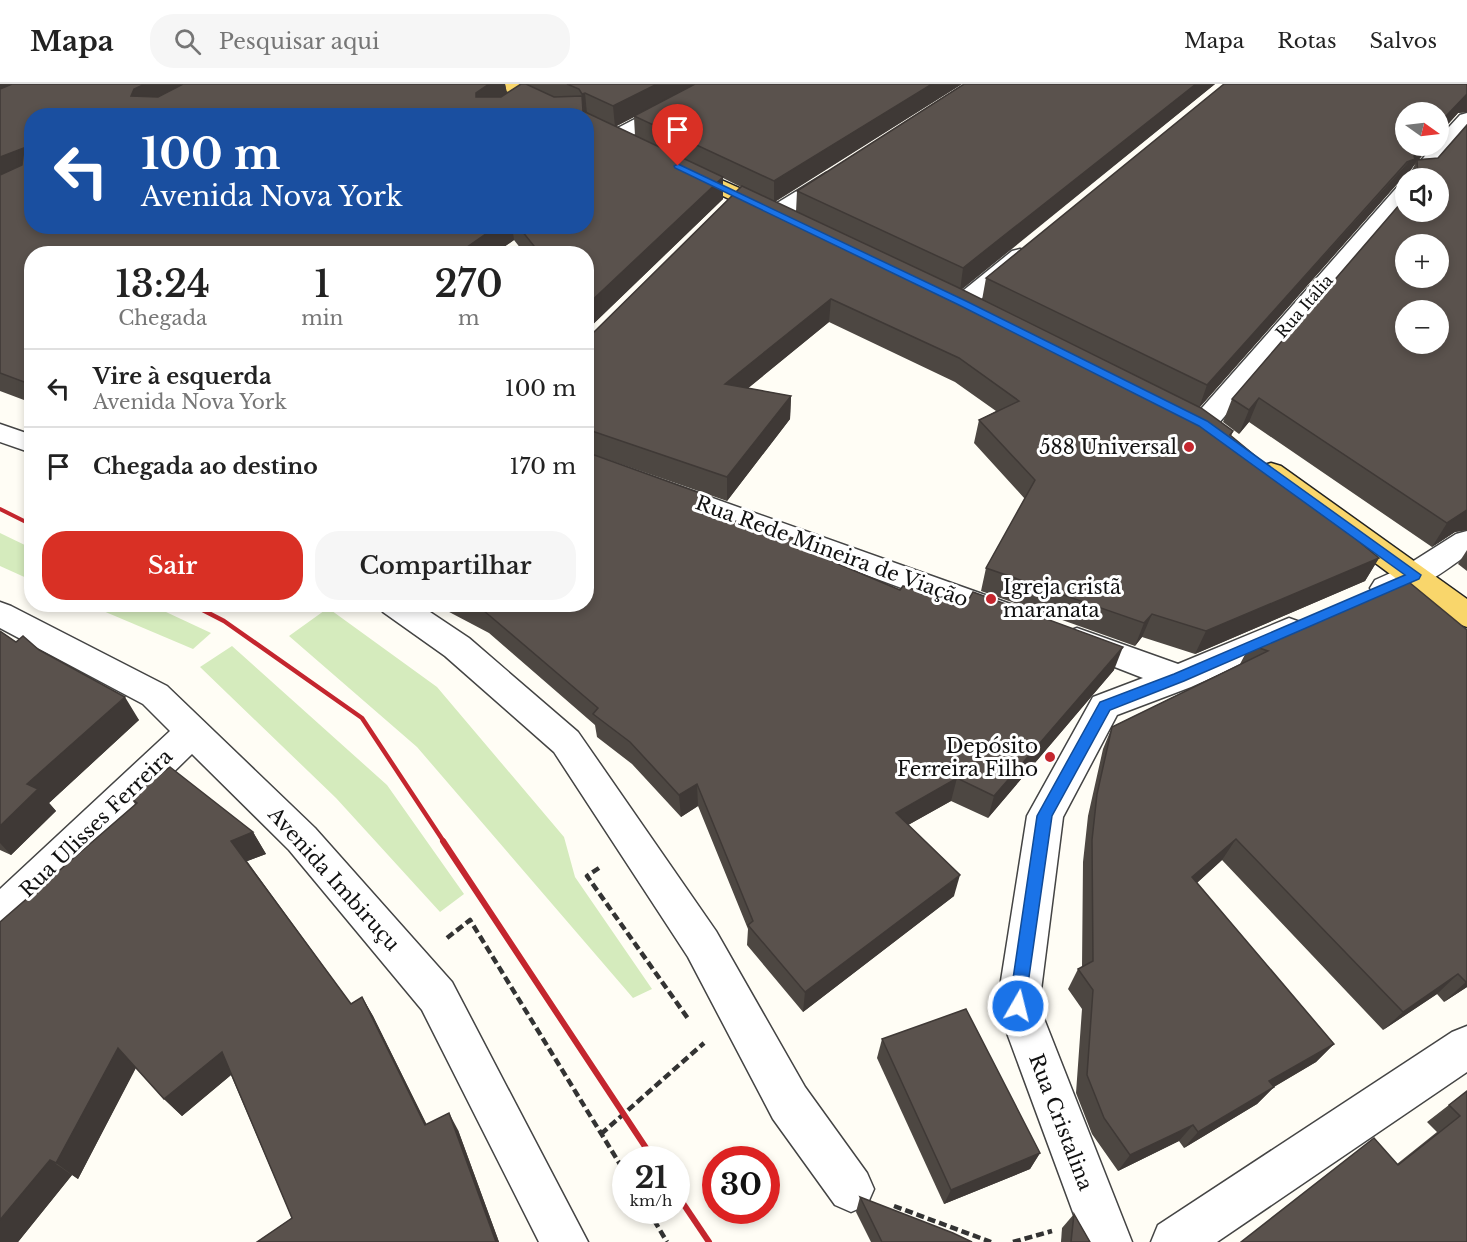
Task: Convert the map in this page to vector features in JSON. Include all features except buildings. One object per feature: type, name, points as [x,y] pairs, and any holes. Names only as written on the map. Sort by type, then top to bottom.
[{"type":"main road","points":[[506,84],[519,88],[558,108]]},
{"type":"main road","points":[[594,126],[652,154],[731,205],[787,218]]},
{"type":"main road","points":[[1248,456],[1415,575],[1467,615]]},
{"type":"street","points":[[617,136],[716,84]]},
{"type":"street","points":[[507,104],[519,88]]},
{"type":"street","points":[[1424,168],[1467,119]]},
{"type":"street","points":[[787,218],[854,164]]},
{"type":"street","name":"Rua Itália","points":[[1202,425],[1395,202]]},
{"type":"street","points":[[962,303],[1036,243]]},
{"type":"street","points":[[13,438],[24,428]]},
{"type":"street","name":"Rua Rede Mineira de Viação","points":[[594,465],[1179,678]]},
{"type":"street","name":"Rua Cristalina","points":[[1108,1242],[1018,1006],[1045,816],[1105,706],[1179,678],[1415,575],[1467,542]]},
{"type":"street","points":[[406,612],[457,647],[566,742],[702,944],[789,1103],[851,1189]]},
{"type":"street","name":"Avenida Imbiruçu","points":[[0,614],[155,695],[302,839],[437,996],[564,1242]]},
{"type":"street","name":"Rua Ulisses Ferreira","points":[[0,915],[193,731]]},
{"type":"street","points":[[1175,1242],[1467,1047]]},
{"type":"path","points":[[412,966],[470,920],[612,1152]]},
{"type":"path","points":[[601,1134],[704,1043]]},
{"type":"path","points":[[851,1189],[991,1242]]},
{"type":"path","points":[[656,1224],[667,1242]]},
{"type":"green space","points":[[0,533],[24,545],[24,577],[0,566]]},
{"type":"green space","points":[[106,612],[166,612],[211,633],[193,649]]},
{"type":"green space","points":[[322,612],[334,612],[437,687],[564,837],[575,877],[652,989],[633,998],[417,747],[289,636]]},
{"type":"green space","points":[[232,646],[387,785],[464,894],[440,912],[336,798],[200,667]]},
{"type":"railway","points":[[0,509],[24,521]]},
{"type":"railway","points":[[207,612],[224,621],[362,718],[444,842]]},
{"type":"railway","points":[[443,841],[645,1146]]},
{"type":"railway","points":[[690,1214],[709,1242]]},
{"type":"place","name":"588 Universal","points":[[1189,447]]},
{"type":"place","name":"Igreja cristã maranata","points":[[991,599]]},
{"type":"place","name":"Depósito Ferreira Filho","points":[[1050,757]]},
{"type":"route","points":[[678,166],[962,303],[1203,424],[1415,575],[1179,678],[1105,706],[1045,816],[1018,1006]]}]
